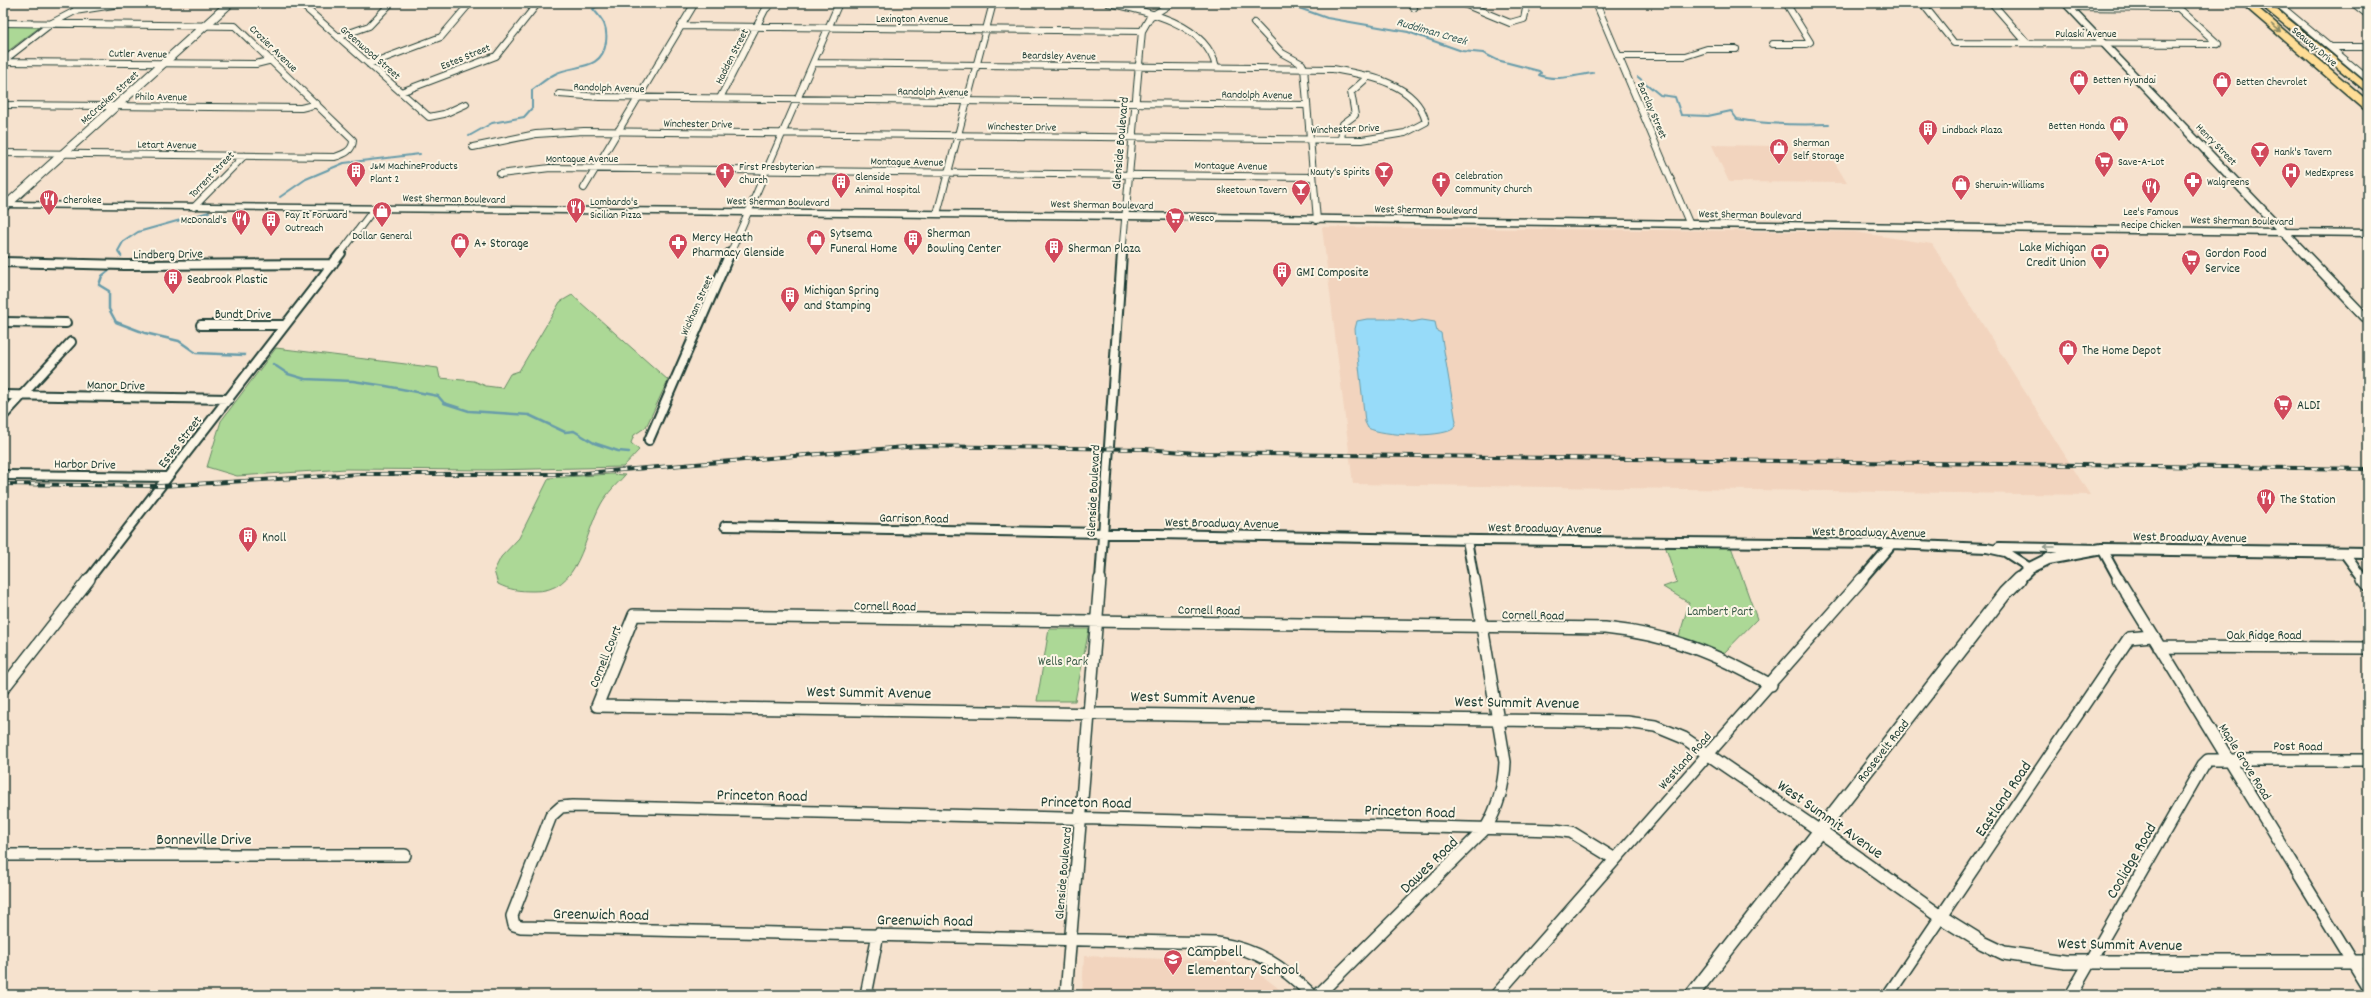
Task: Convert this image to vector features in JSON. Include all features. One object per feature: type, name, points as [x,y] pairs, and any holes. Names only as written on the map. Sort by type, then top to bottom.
[{"type":"highway","name":"Seaway Drive","points":[[2246,3],[2368,107]]},
{"type":"highway","name":"Seaway Drive","points":[[2263,3],[2368,90]]},
{"type":"main road","name":"Henry Street","points":[[2067,5],[2368,320]]},
{"type":"main road","name":"West Sherman Boulevard","points":[[4,206],[1126,216],[1318,220],[2368,234]]},
{"type":"street","points":[[75,11],[78,3]]},
{"type":"street","points":[[3,61],[52,23],[75,11],[126,3]]},
{"type":"street","name":"McCracken Street","points":[[4,206],[230,3]]},
{"type":"street","name":"Greenwood Street","points":[[300,3],[429,117],[444,114],[466,104]]},
{"type":"street","points":[[338,37],[369,26],[391,3]]},
{"type":"street","points":[[369,64],[441,37],[470,3]]},
{"type":"street","name":"Estes Street","points":[[401,92],[496,56],[538,3]]},
{"type":"street","points":[[584,188],[695,3]]},
{"type":"street","name":"Hadden Street","points":[[720,98],[757,26],[772,3]]},
{"type":"street","name":"Wickham Street","points":[[649,440],[840,3]]},
{"type":"street","points":[[937,214],[992,3]]},
{"type":"street","points":[[1108,3],[1152,15],[1175,24],[1199,37],[1210,48],[1216,67]]},
{"type":"street","name":"Glenside Boulevard","points":[[1066,995],[1069,938],[1097,621],[1129,174],[1142,31],[1144,24],[1152,15],[1172,3]]},
{"type":"street","points":[[1462,3],[1510,23],[1524,19],[1527,3]]},
{"type":"street","name":"Barclay Street","points":[[1596,3],[1690,225]]},
{"type":"street","points":[[1774,44],[1806,44],[1810,42],[1786,3]]},
{"type":"street","name":"Pulaski Avenue","points":[[1922,3],[1954,43],[2218,44],[2179,8]]},
{"type":"street","points":[[1992,3],[2027,43]]},
{"type":"street","points":[[2173,3],[2179,8]]},
{"type":"street","points":[[2277,3],[2368,79]]},
{"type":"street","points":[[2353,3],[2368,15]]},
{"type":"street","points":[[2067,5],[2179,8]]},
{"type":"street","name":"Crozier Avenue","points":[[3,23],[207,24],[230,25],[239,28],[353,140],[353,145],[346,154],[330,157]]},
{"type":"street","points":[[1254,23],[1282,53],[1302,64],[1304,68],[1318,220]]},
{"type":"street","name":"Lexington Avenue","points":[[681,26],[1142,31]]},
{"type":"street","points":[[2330,47],[2368,47]]},
{"type":"street","points":[[1619,56],[1691,55],[1707,49],[1736,49]]},
{"type":"street","points":[[1670,56],[1675,65]]},
{"type":"street","name":"Cutler Avenue","points":[[3,61],[256,64],[272,60]]},
{"type":"street","name":"Beardsley Avenue","points":[[813,63],[1304,68]]},
{"type":"street","name":"Winchester Drive","points":[[473,147],[495,141],[548,133],[618,132],[1341,140],[1386,137],[1415,129],[1426,122],[1422,110],[1404,92],[1369,76],[1333,69],[1304,68]]},
{"type":"street","points":[[1341,140],[1341,125],[1344,120],[1355,115],[1351,92],[1369,76]]},
{"type":"street","name":"Randolph Avenue","points":[[559,94],[638,98],[1307,105]]},
{"type":"street","name":"Philo Avenue","points":[[3,105],[301,108],[318,104]]},
{"type":"street","name":"Letart Avenue","points":[[3,153],[330,157]]},
{"type":"street","name":"Torrent Street","points":[[194,207],[244,156]]},
{"type":"street","name":"Montague Avenue","points":[[500,174],[543,168],[596,168],[1313,177]]},
{"type":"street","name":"Estes Street","points":[[3,689],[229,399],[374,209]]},
{"type":"street","name":"Lindberg Drive","points":[[3,262],[125,265],[332,264]]},
{"type":"street","points":[[3,322],[66,323]]},
{"type":"street","name":"Bundt Drive","points":[[201,325],[285,325]]},
{"type":"street","points":[[3,416],[24,395],[71,342]]},
{"type":"street","name":"Manor Drive","points":[[3,395],[229,399]]},
{"type":"street","name":"Harbor Drive","points":[[3,475],[167,477]]},
{"type":"street","name":"Garrison Road","points":[[725,526],[1103,534]]},
{"type":"street","name":"West Broadway Avenue","points":[[1103,534],[1467,540],[1892,544],[1988,548],[2084,547],[2102,549],[2368,554]]},
{"type":"street","name":"Dawes Road","points":[[1318,995],[1486,828],[1497,810],[1504,787],[1505,762],[1467,540]]},
{"type":"street","name":"Westland Road","points":[[1496,995],[1707,755],[1771,685],[1892,544]]},
{"type":"street","name":"West Broadway Avenue","points":[[1988,548],[2006,552],[2030,568]]},
{"type":"street","name":"Roosevelt Road","points":[[1692,995],[2005,593],[2030,568],[2048,559],[2102,549]]},
{"type":"street","name":"Maple Grove Road","points":[[2102,549],[2106,559],[2152,636],[2228,758],[2361,963],[2368,987]]},
{"type":"street","points":[[2344,553],[2368,585]]},
{"type":"street","name":"Cornell Road","points":[[634,615],[1605,628],[1662,636],[1720,656],[1771,685]]},
{"type":"street","name":"Cornell Court","points":[[597,706],[634,615]]},
{"type":"street","name":"Eastland Road","points":[[1888,995],[2129,638],[2136,636],[2152,636]]},
{"type":"street","name":"Oak Ridge Road","points":[[2159,647],[2368,648]]},
{"type":"street","name":"West Summit Avenue","points":[[597,706],[1498,719],[1627,722],[1655,726],[1684,738],[1820,831],[1941,917],[1982,943],[2004,953],[2042,959],[2091,961],[2361,963]]},
{"type":"street","name":"Coolidge Road","points":[[2071,995],[2203,764],[2212,758],[2228,758]]},
{"type":"street","name":"Post Road","points":[[2228,758],[2368,760]]},
{"type":"street","name":"Princeton Road","points":[[521,928],[514,925],[512,916],[551,816],[561,808],[572,806],[1080,817],[1486,828],[1572,832],[1615,859]]},
{"type":"street","name":"Bonneville Drive","points":[[3,855],[405,855]]},
{"type":"street","name":"Greenwich Road","points":[[521,928],[1069,938],[1236,945],[1269,958],[1285,969],[1312,995]]},
{"type":"street","points":[[866,995],[878,934]]},
{"type":"shaded area","points":[[1712,145],[1779,146],[1802,153],[1832,158],[1847,183],[1729,182]]},
{"type":"shaded area","points":[[1322,227],[1855,232],[1932,244],[2090,495],[1353,484]]},
{"type":"shaded area","name":"Campbell Elementary School","points":[[1084,956],[1223,961],[1256,971],[1287,995],[1082,995]]},
{"type":"green space","points":[[3,26],[41,26],[3,55]]},
{"type":"green space","points":[[572,295],[668,380],[646,427],[634,435],[631,443],[639,450],[623,467],[490,470],[346,469],[237,476],[207,467],[221,421],[276,348],[438,368],[440,378],[474,381],[486,386],[502,388],[510,374],[519,371],[560,302]]},
{"type":"green space","points":[[611,474],[625,475],[603,500],[578,560],[571,573],[561,583],[549,589],[533,591],[515,590],[498,584],[494,571],[501,557],[519,538],[549,478]]},
{"type":"green space","name":"Lambert Part","points":[[1664,542],[1730,544],[1757,619],[1721,656],[1678,640],[1689,603],[1663,587],[1677,582]]},
{"type":"green space","name":"Wells Park","points":[[1049,629],[1089,629],[1075,701],[1037,701]]},
{"type":"water","points":[[1367,319],[1402,319],[1412,322],[1422,320],[1435,322],[1437,331],[1441,333],[1456,422],[1453,429],[1436,434],[1411,435],[1386,433],[1368,428],[1365,422],[1355,329],[1357,321]]},
{"type":"waterway","points":[[469,136],[492,123],[524,117],[532,108],[532,90],[555,74],[586,66],[599,58],[603,52],[606,42],[606,32],[602,20],[593,9],[603,3]]},
{"type":"waterway","name":"Ruddiman Creek","points":[[1285,3],[1327,18],[1408,32],[1462,51],[1483,53],[1497,60],[1539,71],[1541,73],[1539,75],[1546,77],[1559,78],[1593,73]]},
{"type":"waterway","name":"Ruddiman Creek","points":[[1638,77],[1660,95],[1675,97],[1681,115],[1708,116],[1731,111],[1737,119],[1748,121],[1783,124],[1829,124]]},
{"type":"waterway","points":[[280,197],[306,179],[344,163],[420,154]]},
{"type":"waterway","points":[[120,254],[118,251],[123,242],[138,232],[209,212]]},
{"type":"waterway","points":[[111,269],[102,276],[99,285],[109,291],[109,309],[116,322],[145,333],[179,341],[196,353],[245,355]]},
{"type":"waterway","points":[[273,364],[288,374],[305,379],[353,381],[386,386],[438,396],[444,403],[469,411],[529,415],[565,432],[574,431],[594,443],[618,451],[629,452]]},
{"type":"railway","points":[[3,484],[161,486],[360,474],[573,474],[918,446],[1146,449],[1195,453],[2368,469]]},
{"type":"place","name":"Betten Hyundai","points":[[2079,96]]},
{"type":"place","name":"Betten Chevrolet","points":[[2222,98]]},
{"type":"place","name":"Betten Honda","points":[[2119,142]]},
{"type":"place","name":"Lindback Plaza","points":[[1928,146]]},
{"type":"place","name":"Sherman Self Storage","points":[[1779,165]]},
{"type":"place","name":"Hank's Tavern","points":[[2260,168]]},
{"type":"place","name":"Save-A-Lot","points":[[2104,178]]},
{"type":"place","name":"J&M MachineProducts Plant 2","points":[[356,188]]},
{"type":"place","name":"Nauty's Spirits","points":[[1384,188]]},
{"type":"place","name":"First Presbyterian Church","points":[[725,189]]},
{"type":"place","name":"MedExpress","points":[[2291,189]]},
{"type":"place","name":"Celebration Community Church","points":[[1441,198]]},
{"type":"place","name":"Walgreens","points":[[2193,198]]},
{"type":"place","name":"Glenside Animal Hospital","points":[[841,199]]},
{"type":"place","name":"Sherwin-Williams","points":[[1961,201]]},
{"type":"place","name":"Lee's Famous Recipe Chicken","points":[[2151,204]]},
{"type":"place","name":"Skeetown Tavern","points":[[1301,206]]},
{"type":"place","name":"Cherokee","points":[[49,216]]},
{"type":"place","name":"Lombardo's Sicilian Pizza","points":[[576,224]]},
{"type":"place","name":"Dollar General","points":[[382,228]]},
{"type":"place","name":"Wesco","points":[[1175,234]]},
{"type":"place","name":"McDonald's","points":[[241,236]]},
{"type":"place","name":"Pay It Forward Outreach","points":[[271,237]]},
{"type":"place","name":"Sytsema Funeral Home","points":[[816,256]]},
{"type":"place","name":"Sherman Bowling Center","points":[[913,256]]},
{"type":"place","name":"A+ Storage","points":[[460,259]]},
{"type":"place","name":"Mercy Heath Pharmacy Glenside","points":[[678,260]]},
{"type":"place","name":"Sherman Plaza","points":[[1054,264]]},
{"type":"place","name":"Lake Michigan Credit Union","points":[[2100,270]]},
{"type":"place","name":"Gordon Food Service","points":[[2191,276]]},
{"type":"place","name":"GMI Composite","points":[[1282,288]]},
{"type":"place","name":"Seabrook Plastic","points":[[173,295]]},
{"type":"place","name":"Michigan Spring and Stamping","points":[[790,313]]},
{"type":"place","name":"The Home Depot","points":[[2068,366]]},
{"type":"place","name":"ALDI","points":[[2283,421]]},
{"type":"place","name":"The Station","points":[[2266,515]]},
{"type":"place","name":"Knoll","points":[[248,553]]},
{"type":"place","name":"Campbell Elementary School","points":[[1173,976]]}]
